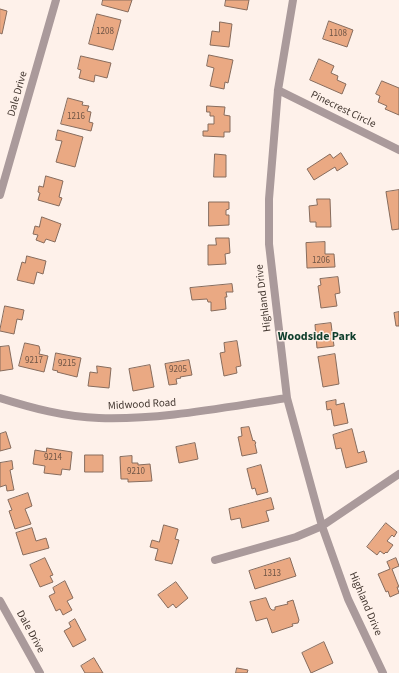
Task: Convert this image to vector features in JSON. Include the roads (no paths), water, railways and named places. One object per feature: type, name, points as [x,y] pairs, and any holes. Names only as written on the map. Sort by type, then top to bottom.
[{"type":"street","name":"Dale Drive","points":[[0,195],[56,0]]},
{"type":"street","name":"Highland Drive","points":[[293,0],[278,90],[269,199],[269,244],[287,398],[322,526],[348,599],[384,673]]},
{"type":"street","name":"Pinecrest Circle","points":[[278,90],[399,150]]},
{"type":"street","name":"Midwood Road","points":[[0,398],[29,407],[62,414],[98,418],[155,418],[287,398]]},
{"type":"street","points":[[215,560],[296,537],[322,526],[399,474]]},
{"type":"street","name":"Dale Drive","points":[[1,607],[40,673]]},
{"type":"district","name":"Woodside Park","points":[[317,337]]}]
